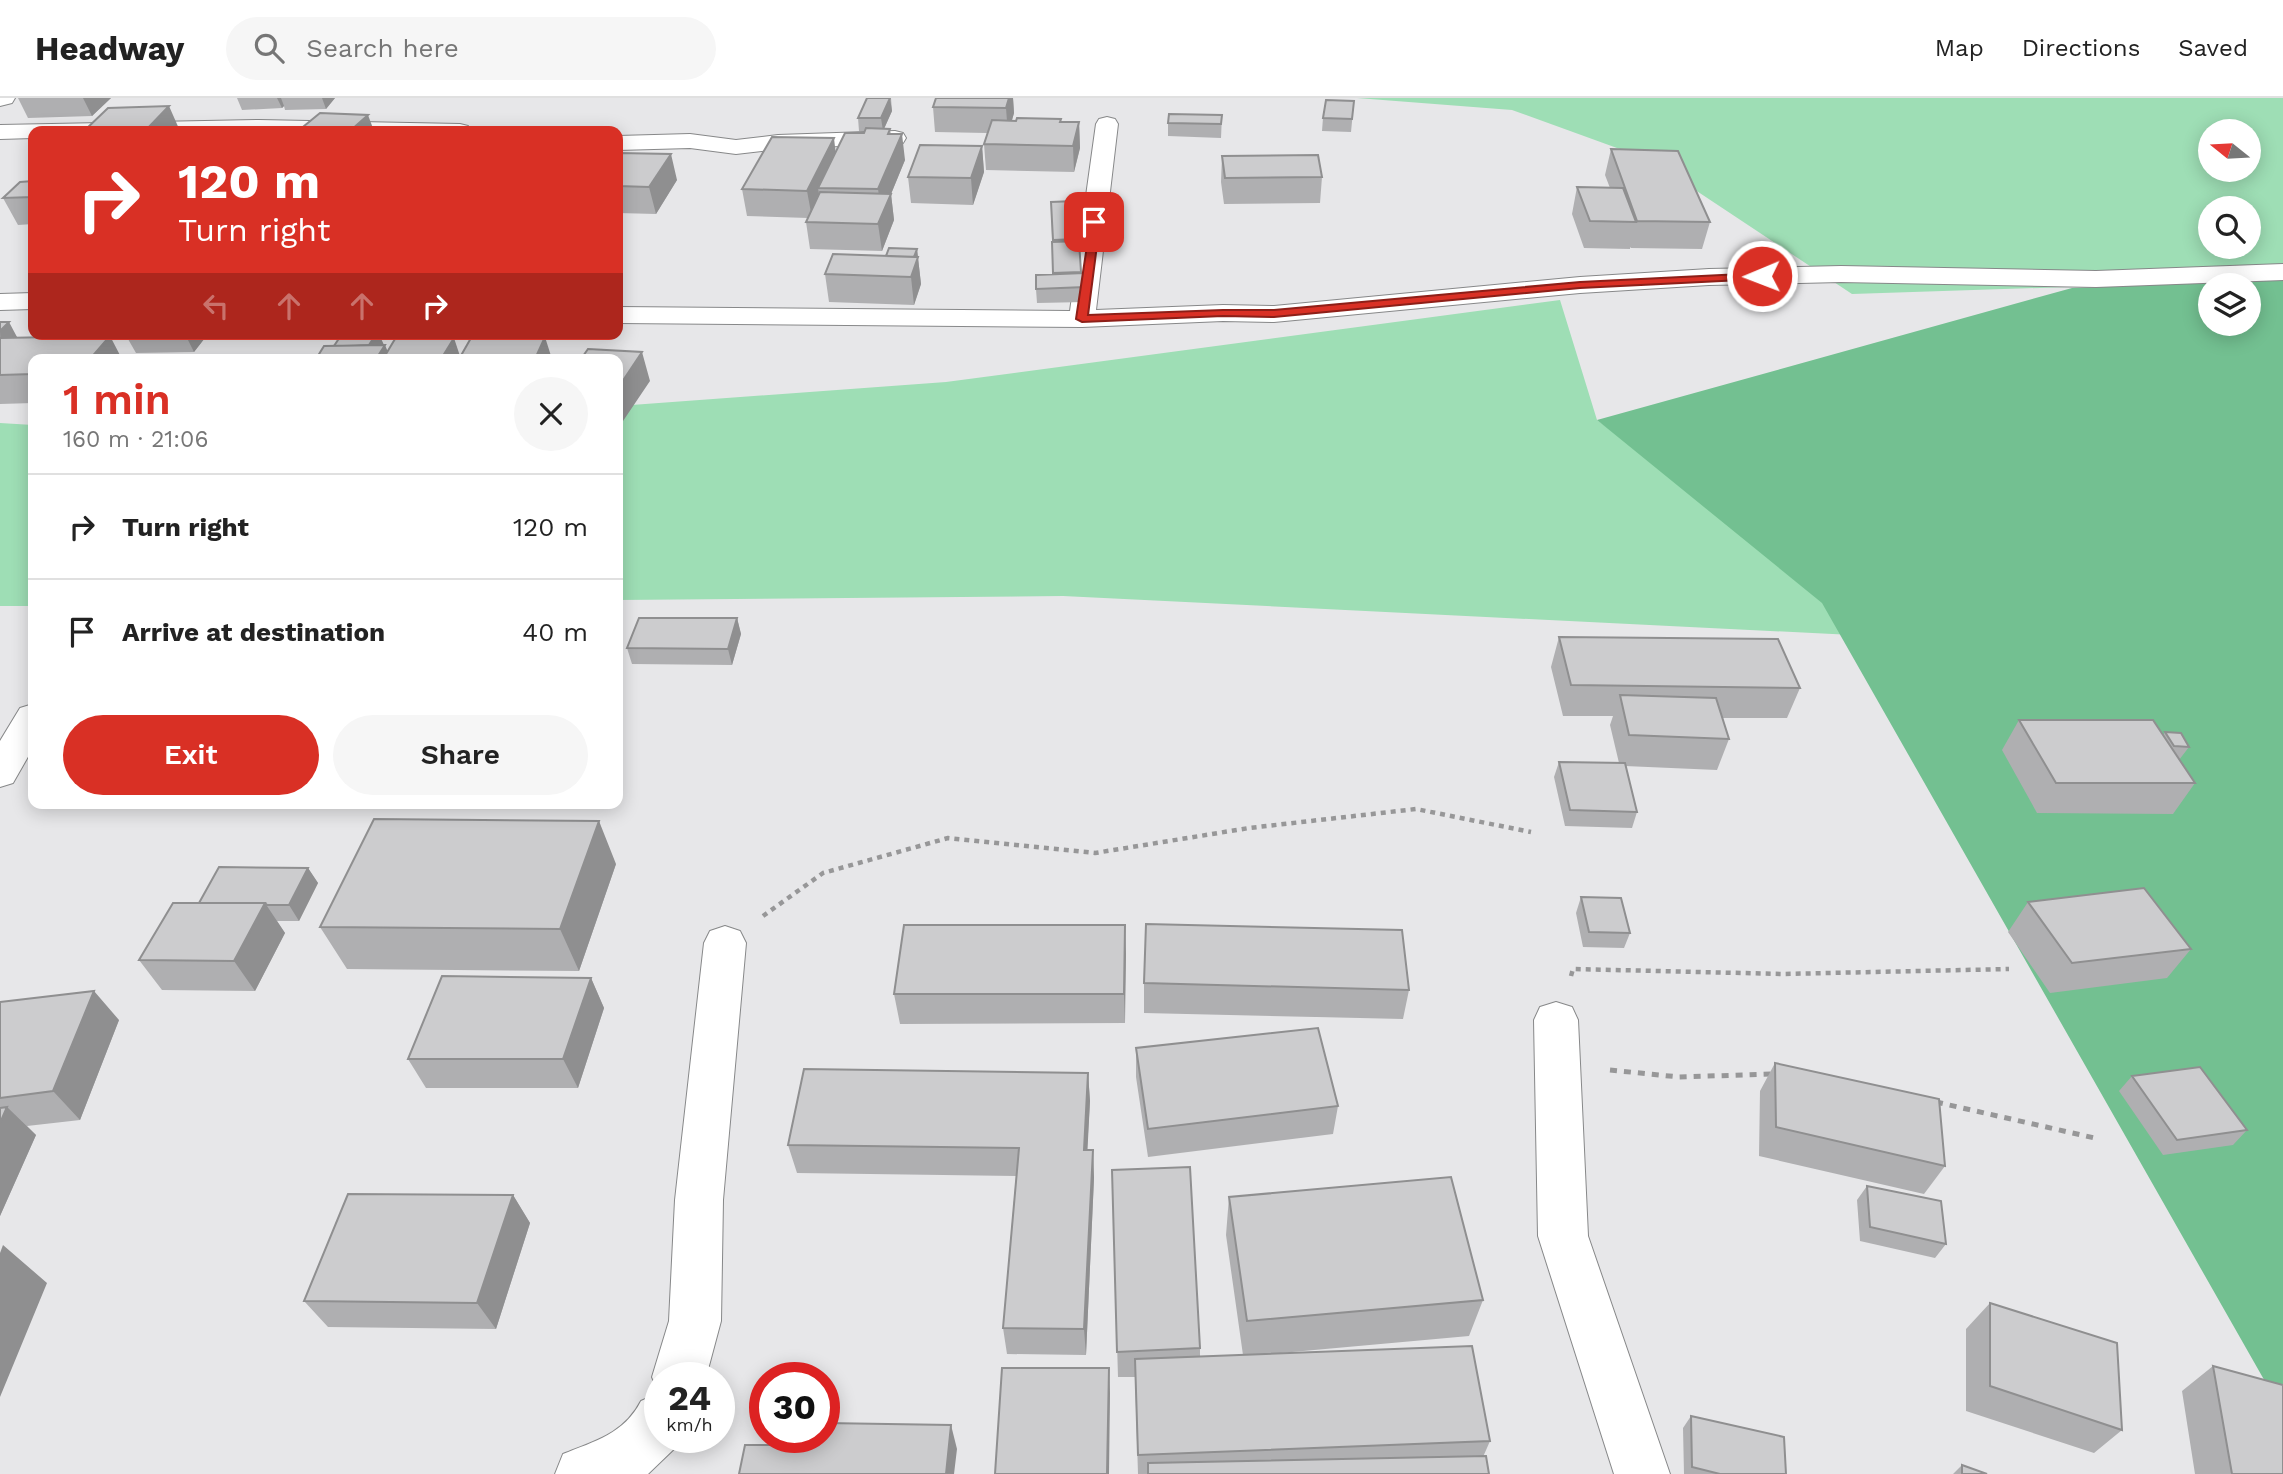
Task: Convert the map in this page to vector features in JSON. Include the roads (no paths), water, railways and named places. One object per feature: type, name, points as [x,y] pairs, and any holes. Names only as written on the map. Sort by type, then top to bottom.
[{"type":"street","points":[[1082,319],[1107,124]]},
{"type":"street","points":[[0,132],[28,131]]},
{"type":"street","points":[[623,143],[690,141],[736,147],[778,142],[895,138]]},
{"type":"street","points":[[623,314],[1082,319],[1287,313],[1580,285],[1709,277],[1841,274],[2096,279],[2283,272]]},
{"type":"street","points":[[0,302],[28,301]]},
{"type":"street","points":[[0,773],[28,725]]},
{"type":"street","points":[[683,1362],[695,1321],[699,1200],[725,943]]},
{"type":"street","points":[[1557,1043],[1563,1236],[1642,1474]]},
{"type":"street","points":[[583,1474],[621,1462],[644,1440]]}]
